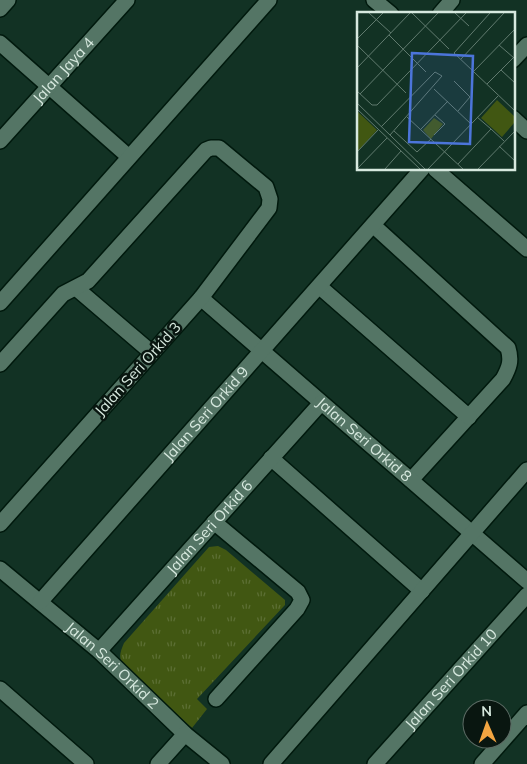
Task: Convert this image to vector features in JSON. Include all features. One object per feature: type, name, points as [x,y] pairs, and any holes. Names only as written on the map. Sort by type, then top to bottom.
[{"type":"street","points":[[0,8],[8,0]]},
{"type":"street","name":"Jalan Jaya 4","points":[[0,141],[127,0]]},
{"type":"street","points":[[0,303],[269,0]]},
{"type":"street","points":[[374,0],[389,12]]},
{"type":"street","points":[[442,12],[452,0]]},
{"type":"street","points":[[0,43],[129,157]]},
{"type":"street","points":[[514,59],[527,45]]},
{"type":"street","points":[[514,119],[527,130]]},
{"type":"street","name":"Jalan Seri Orkid 3","points":[[0,524],[201,298],[269,208],[270,199],[266,187],[219,148],[206,150],[88,281],[76,288]]},
{"type":"street","name":"Jalan Seri Orkid 9","points":[[40,602],[374,226],[421,170]]},
{"type":"street","points":[[436,170],[527,249]]},
{"type":"street","points":[[374,226],[508,348],[511,357],[510,367],[503,379],[411,480]]},
{"type":"street","points":[[320,287],[469,417]]},
{"type":"street","points":[[0,364],[63,294],[76,288],[152,353]]},
{"type":"street","name":"Jalan Seri Orkid 8","points":[[201,298],[527,581]]},
{"type":"street","name":"Jalan Seri Orkid 6","points":[[99,651],[321,402]]},
{"type":"street","points":[[271,458],[422,592]]},
{"type":"street","points":[[271,764],[527,470]]},
{"type":"street","points":[[214,522],[298,592],[302,600],[297,609],[216,698]]},
{"type":"street","name":"Jalan Seri Orkid 2","points":[[0,569],[99,651],[185,734],[222,764]]},
{"type":"street","name":"Jalan Seri Orkid 10","points":[[375,764],[527,595]]},
{"type":"street","points":[[0,689],[86,764]]},
{"type":"street","points":[[482,764],[527,713]]},
{"type":"street","points":[[158,764],[185,734]]},
{"type":"green space","points":[[218,546],[226,550],[285,600],[285,605],[197,699],[207,709],[192,728],[124,667],[120,655],[124,643],[209,547]]}]
